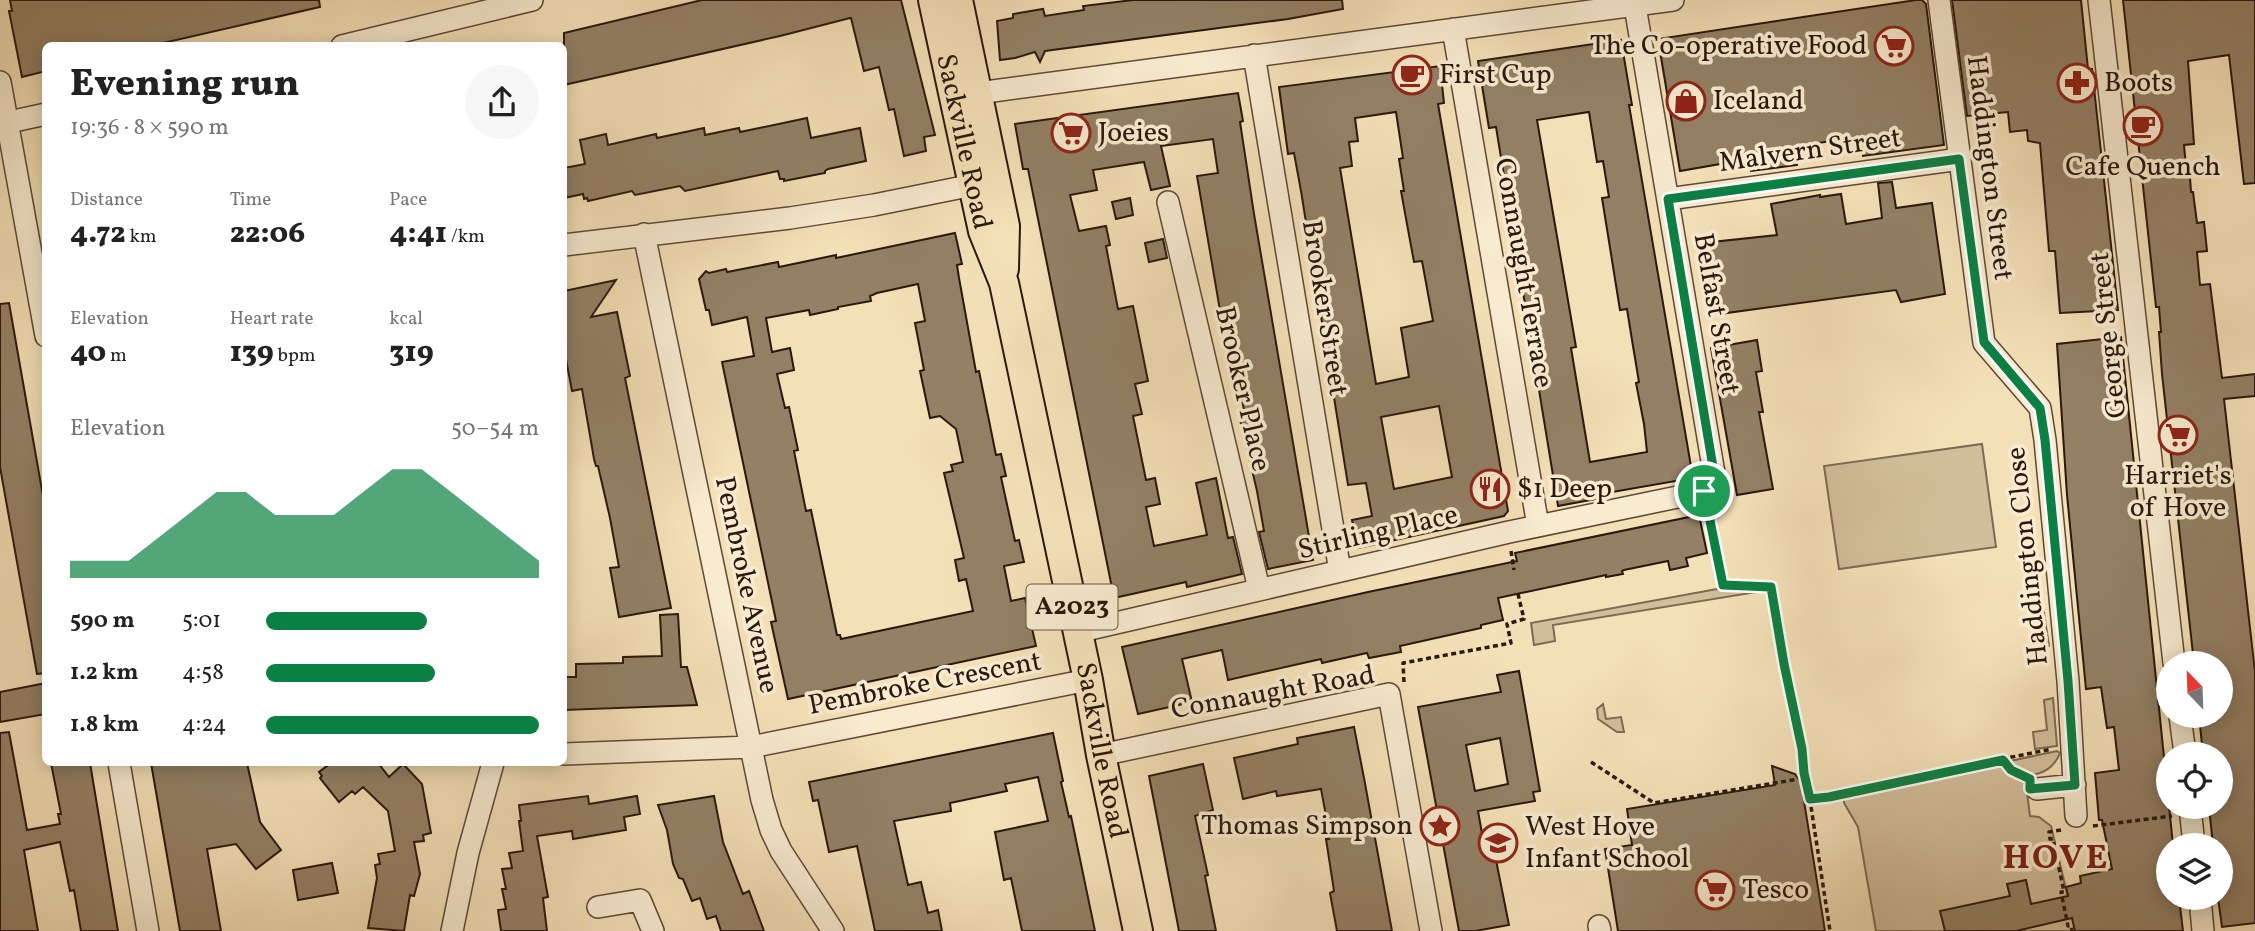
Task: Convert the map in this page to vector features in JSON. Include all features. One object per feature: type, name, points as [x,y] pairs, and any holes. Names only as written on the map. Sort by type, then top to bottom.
[{"type":"main road","name":"Sackville Road","points":[[933,0],[966,95],[1005,226],[1004,282]]},
{"type":"main road","name":"Sackville Road","points":[[958,0],[973,185],[983,231],[1004,282],[1138,931]]},
{"type":"street","points":[[359,42],[532,0]]},
{"type":"street","points":[[966,95],[1674,0]]},
{"type":"street","name":"Haddington Street","points":[[1939,0],[1984,342]]},
{"type":"street","name":"George Street","points":[[2099,0],[2173,651]]},
{"type":"street","name":"Belfast Street","points":[[1635,6],[1715,479],[1713,484],[1698,492]]},
{"type":"street","name":"Connaught Terrace","points":[[1453,29],[1538,526]]},
{"type":"street","name":"Brooker Street","points":[[1254,55],[1340,571]]},
{"type":"street","points":[[0,82],[4,123],[42,316]]},
{"type":"street","points":[[4,123],[42,115]]},
{"type":"street","name":"Malvern Street","points":[[1668,199],[1959,159]]},
{"type":"street","points":[[567,245],[790,218],[874,205],[973,185]]},
{"type":"street","name":"Brooker Place","points":[[1167,202],[1259,589]]},
{"type":"street","name":"Pembroke Avenue","points":[[644,234],[751,747],[771,830],[781,851],[833,931]]},
{"type":"street","name":"Haddington Close","points":[[1984,342],[2040,408],[2048,467],[2075,785],[2083,821]]},
{"type":"street","name":"Stirling Place","points":[[1077,632],[1698,492]]},
{"type":"street","name":"Pembroke Crescent","points":[[567,754],[751,747],[1088,680]]},
{"type":"street","name":"Connaught Road","points":[[1101,755],[1389,694],[1431,931]]},
{"type":"street","points":[[120,766],[148,931]]},
{"type":"street","points":[[452,931],[468,853],[492,766]]},
{"type":"street","points":[[2037,789],[2075,785]]},
{"type":"street","points":[[598,907],[640,900],[653,931]]},
{"type":"street","points":[[2201,910],[2203,931]]},
{"type":"path","points":[[1698,492],[1723,585],[1771,587],[1802,749],[1830,931]]},
{"type":"path","points":[[1389,694],[1406,681],[1404,663],[1511,643],[1507,624],[1524,619],[1518,594]]},
{"type":"path","points":[[1810,799],[1836,796],[2072,745]]},
{"type":"path","points":[[2003,760],[2011,770],[2030,779],[2030,789],[2037,789]]},
{"type":"path","points":[[1591,762],[1654,803],[1805,778]]},
{"type":"path","points":[[2083,821],[2156,814]]},
{"type":"path","points":[[2049,832],[2050,839],[2053,839],[2064,891],[2061,892],[2068,926],[2071,926],[2072,931]]},
{"type":"shaded area","points":[[1982,444],[1996,547],[1839,569],[1824,466]]},
{"type":"shaded area","points":[[2039,580],[2049,646],[2041,647],[2034,581]]},
{"type":"shaded area","points":[[1717,589],[1757,592],[1553,625],[1555,641],[1534,645],[1531,623]]},
{"type":"shaded area","points":[[2053,698],[2057,746],[2035,749],[2033,732],[2047,730],[2044,700]]},
{"type":"shaded area","points":[[1603,704],[1606,719],[1621,717],[1624,732],[1617,732],[1598,719],[1597,709]]},
{"type":"shaded area","points":[[2057,751],[2060,753],[2051,767],[2037,774],[2022,773],[2010,761]]},
{"type":"shaded area","points":[[1998,765],[2026,784],[2030,816],[2039,817],[2051,826],[2076,931],[1876,931],[1858,827],[1844,803],[1844,797]]},
{"type":"building","points":[[10,0],[319,0],[320,7],[167,42],[42,42],[42,72],[22,77],[9,11],[12,11]]},
{"type":"building","points":[[702,0],[901,0],[935,135],[924,137],[926,151],[904,156],[894,109],[889,110],[879,67],[864,71],[851,18],[567,84],[567,42],[564,42],[564,33]]},
{"type":"building","points":[[1133,0],[1342,0],[1343,9],[1288,19],[1045,51],[1040,62],[1035,52],[1000,60],[997,21],[1013,18],[1013,14],[1043,9],[1045,16],[1084,10],[1083,6]]},
{"type":"building","points":[[1922,0],[1926,4],[1944,145],[1863,156],[1860,136],[1795,147],[1797,165],[1751,171],[1749,159],[1680,171],[1658,39]]},
{"type":"building","points":[[1952,0],[2081,0],[2088,69],[2092,69],[2118,310],[2060,313],[2055,251],[2049,251],[2040,143],[2028,141],[2027,130],[2010,132],[2008,112],[1967,116]]},
{"type":"building","points":[[2123,0],[2255,0],[2255,183],[2244,184],[2229,55],[2188,61],[2194,144],[2184,145],[2187,177],[2190,177],[2197,223],[2204,222],[2207,251],[2197,252],[2200,285],[2210,284],[2222,378],[2255,374],[2255,396],[2224,399],[2255,672],[2255,923],[2222,927],[2220,910],[2233,910],[2233,833],[2212,833],[2210,819],[2233,819],[2233,742],[2202,742],[2200,728],[2233,728],[2233,651],[2193,651],[2162,374],[2159,307],[2156,307]]},
{"type":"building","points":[[1621,40],[1632,105],[1629,105],[1693,478],[1595,495],[1596,499],[1558,506],[1496,127],[1489,128],[1478,61]],"holes":[[[1589,112],[1597,162],[1603,161],[1609,197],[1602,198],[1620,310],[1627,309],[1647,452],[1590,462],[1571,348],[1576,347],[1537,120]]]},
{"type":"building","points":[[1440,66],[1444,103],[1438,104],[1508,511],[1504,516],[1358,548],[1352,520],[1372,516],[1366,483],[1348,485],[1301,191],[1294,153],[1288,154],[1279,87]],"holes":[[[1396,112],[1403,158],[1399,159],[1404,191],[1401,191],[1414,262],[1422,261],[1433,321],[1401,328],[1409,377],[1376,384],[1340,168],[1352,166],[1349,142],[1358,141],[1355,118]],[[1439,406],[1452,477],[1394,489],[1381,417]]]},
{"type":"building","points":[[1238,93],[1254,214],[1313,560],[1268,569],[1259,532],[1264,531],[1238,411],[1244,410],[1234,356],[1228,357],[1197,176],[1218,173],[1213,139],[1161,146],[1170,186],[1151,190],[1144,162],[1093,170],[1097,190],[1070,195],[1079,231],[1106,226],[1110,245],[1106,246],[1118,309],[1133,306],[1148,381],[1135,384],[1142,414],[1133,416],[1146,480],[1155,478],[1160,504],[1146,507],[1154,546],[1207,535],[1196,483],[1216,478],[1228,538],[1233,537],[1242,574],[1187,587],[1186,582],[1114,598],[1028,169],[1023,169],[1015,124]]},
{"type":"building","points":[[807,118],[811,138],[860,128],[866,161],[784,181],[780,179],[778,171],[685,191],[680,186],[635,195],[632,191],[588,201],[583,194],[567,197],[567,167],[585,164],[580,140],[606,134],[608,145],[656,134],[657,138],[704,128],[705,135],[739,128],[740,132]]},
{"type":"building","points":[[1892,182],[1896,208],[1932,203],[1945,294],[1901,302],[1896,290],[1719,314],[1716,290],[1706,291],[1703,275],[1708,274],[1703,243],[1777,235],[1771,204],[1820,195],[1841,194],[1846,224],[1882,218],[1878,183]]},
{"type":"building","points":[[1130,198],[1133,215],[1116,219],[1112,202]]},
{"type":"building","points":[[955,233],[962,264],[957,265],[976,372],[979,371],[996,455],[1001,454],[1006,476],[1001,477],[1015,541],[1019,540],[1024,562],[1004,566],[1011,601],[1025,598],[1036,646],[788,699],[771,622],[776,621],[722,362],[754,356],[747,317],[712,325],[699,279],[706,271],[709,273],[726,269],[727,272],[778,262],[779,267],[836,255],[836,258]],"holes":[[[918,284],[925,321],[915,323],[924,370],[920,371],[930,418],[940,416],[956,429],[963,462],[951,465],[953,471],[944,473],[964,558],[955,560],[959,581],[966,579],[973,611],[841,639],[840,635],[837,635],[811,510],[806,511],[794,451],[798,450],[789,407],[785,408],[777,374],[794,370],[790,348],[772,352],[766,318],[809,310],[810,315],[838,309],[871,301],[870,296],[877,293]]]},
{"type":"building","points":[[1163,239],[1167,258],[1149,262],[1145,243]]},
{"type":"building","points":[[616,280],[591,317],[617,312],[630,376],[625,378],[671,608],[619,617],[610,568],[619,567],[610,518],[594,459],[582,389],[572,391],[567,365],[567,290]]},
{"type":"building","points":[[9,303],[42,490],[42,673],[37,674],[0,467],[0,304]]},
{"type":"building","points":[[2121,337],[2156,679],[2156,728],[2161,728],[2162,742],[2156,742],[2156,819],[2170,819],[2172,833],[2156,833],[2156,910],[2180,910],[2183,931],[2075,931],[2072,918],[2016,931],[1945,931],[1940,911],[2010,896],[2007,884],[2026,880],[2031,904],[2068,896],[2066,887],[2081,883],[2080,876],[2112,869],[2102,820],[2099,820],[2095,773],[2119,770],[2114,727],[2107,728],[2101,687],[2086,689],[2067,495],[2057,344]]},
{"type":"building","points":[[1757,340],[1762,371],[1756,372],[1763,412],[1759,412],[1773,489],[1737,495],[1711,348]]},
{"type":"building","points":[[1699,515],[1707,553],[1686,558],[1688,566],[1670,570],[1668,561],[1624,570],[1623,574],[1606,575],[1498,598],[1503,620],[1481,625],[1481,628],[1400,646],[1401,652],[1369,658],[1367,653],[1322,663],[1321,659],[1228,680],[1222,650],[1182,659],[1192,702],[1138,714],[1122,647],[1517,561],[1515,553]]},
{"type":"building","points":[[678,614],[681,667],[687,667],[697,705],[567,710],[567,677],[576,677],[576,664],[623,663],[623,657],[662,656],[660,615]]},
{"type":"building","points":[[1519,671],[1540,791],[1533,792],[1535,801],[1478,811],[1485,850],[1489,850],[1491,861],[1496,860],[1509,925],[1459,931],[1418,707],[1501,692],[1497,675]],"holes":[[[1500,738],[1508,784],[1475,791],[1466,745]]]},
{"type":"building","points":[[42,684],[42,715],[0,722],[0,692]]},
{"type":"building","points":[[1354,727],[1392,931],[1337,931],[1330,893],[1334,891],[1321,789],[1277,796],[1276,791],[1243,799],[1234,758],[1298,744],[1297,738]]},
{"type":"building","points":[[9,732],[27,830],[60,824],[58,814],[61,814],[52,766],[90,766],[118,931],[81,931],[74,890],[70,891],[60,842],[24,850],[38,931],[0,931],[0,733]]},
{"type":"building","points":[[1053,733],[1063,781],[1061,782],[1069,817],[1071,816],[1095,931],[1022,931],[1011,878],[1004,880],[995,832],[1048,821],[1038,777],[1005,784],[1007,791],[950,803],[951,811],[894,821],[908,885],[921,882],[928,913],[938,910],[942,931],[875,931],[857,846],[829,852],[818,800],[813,801],[809,782]]},
{"type":"building","points":[[1203,764],[1213,810],[1195,816],[1208,875],[1205,876],[1216,931],[1179,931],[1149,776]]},
{"type":"building","points":[[152,766],[248,766],[260,822],[281,850],[256,869],[236,844],[207,849],[221,931],[180,931]]},
{"type":"building","points":[[327,766],[380,766],[389,777],[401,766],[405,766],[422,784],[431,833],[423,835],[424,841],[414,842],[420,874],[414,896],[410,895],[404,931],[368,928],[377,878],[375,865],[380,864],[378,854],[395,851],[388,811],[363,787],[355,794],[352,791],[339,802],[320,778],[322,776],[319,772]]},
{"type":"building","name":"Tesco","points":[[1772,766],[1795,774],[1809,793],[1803,795],[1825,931],[1618,931],[1605,849],[1632,845],[1627,809],[1775,785]]},
{"type":"building","points":[[588,796],[589,804],[637,796],[640,814],[624,817],[626,830],[573,839],[572,831],[537,836],[548,897],[543,898],[547,931],[501,931],[498,910],[506,909],[502,869],[512,868],[509,853],[523,851],[519,805]]},
{"type":"building","points":[[714,796],[723,842],[743,894],[749,891],[764,931],[721,931],[716,916],[707,919],[700,898],[692,901],[673,864],[667,830],[658,805]]},
{"type":"building","points":[[332,863],[338,893],[298,900],[293,870]]},
{"type":"place","name":"The Co-operative Food","points":[[1894,46]]},
{"type":"place","name":"First Cup","points":[[1412,75]]},
{"type":"place","name":"Boots","points":[[2077,83]]},
{"type":"place","name":"Iceland","points":[[1686,101]]},
{"type":"place","name":"Cafe Quench","points":[[2143,126]]},
{"type":"place","name":"Joeies","points":[[1071,133]]},
{"type":"place","name":"Harriet's of Hove","points":[[2178,435]]},
{"type":"place","name":"$1 Deep","points":[[1490,489]]},
{"type":"place","name":"Thomas Simpson","points":[[1440,826]]},
{"type":"place","name":"West Hove Infant School","points":[[1498,843]]},
{"type":"place","name":"Tesco","points":[[1715,890]]},
{"type":"district","name":"HOVE","points":[[2056,859]]},
{"type":"route","points":[[1959,159],[1984,342],[2040,408],[2068,681],[2075,785],[2030,789],[2030,779],[2011,770],[2003,760],[1810,799],[1771,587],[1723,585],[1704,491],[1715,479],[1668,199],[1959,159]]}]
